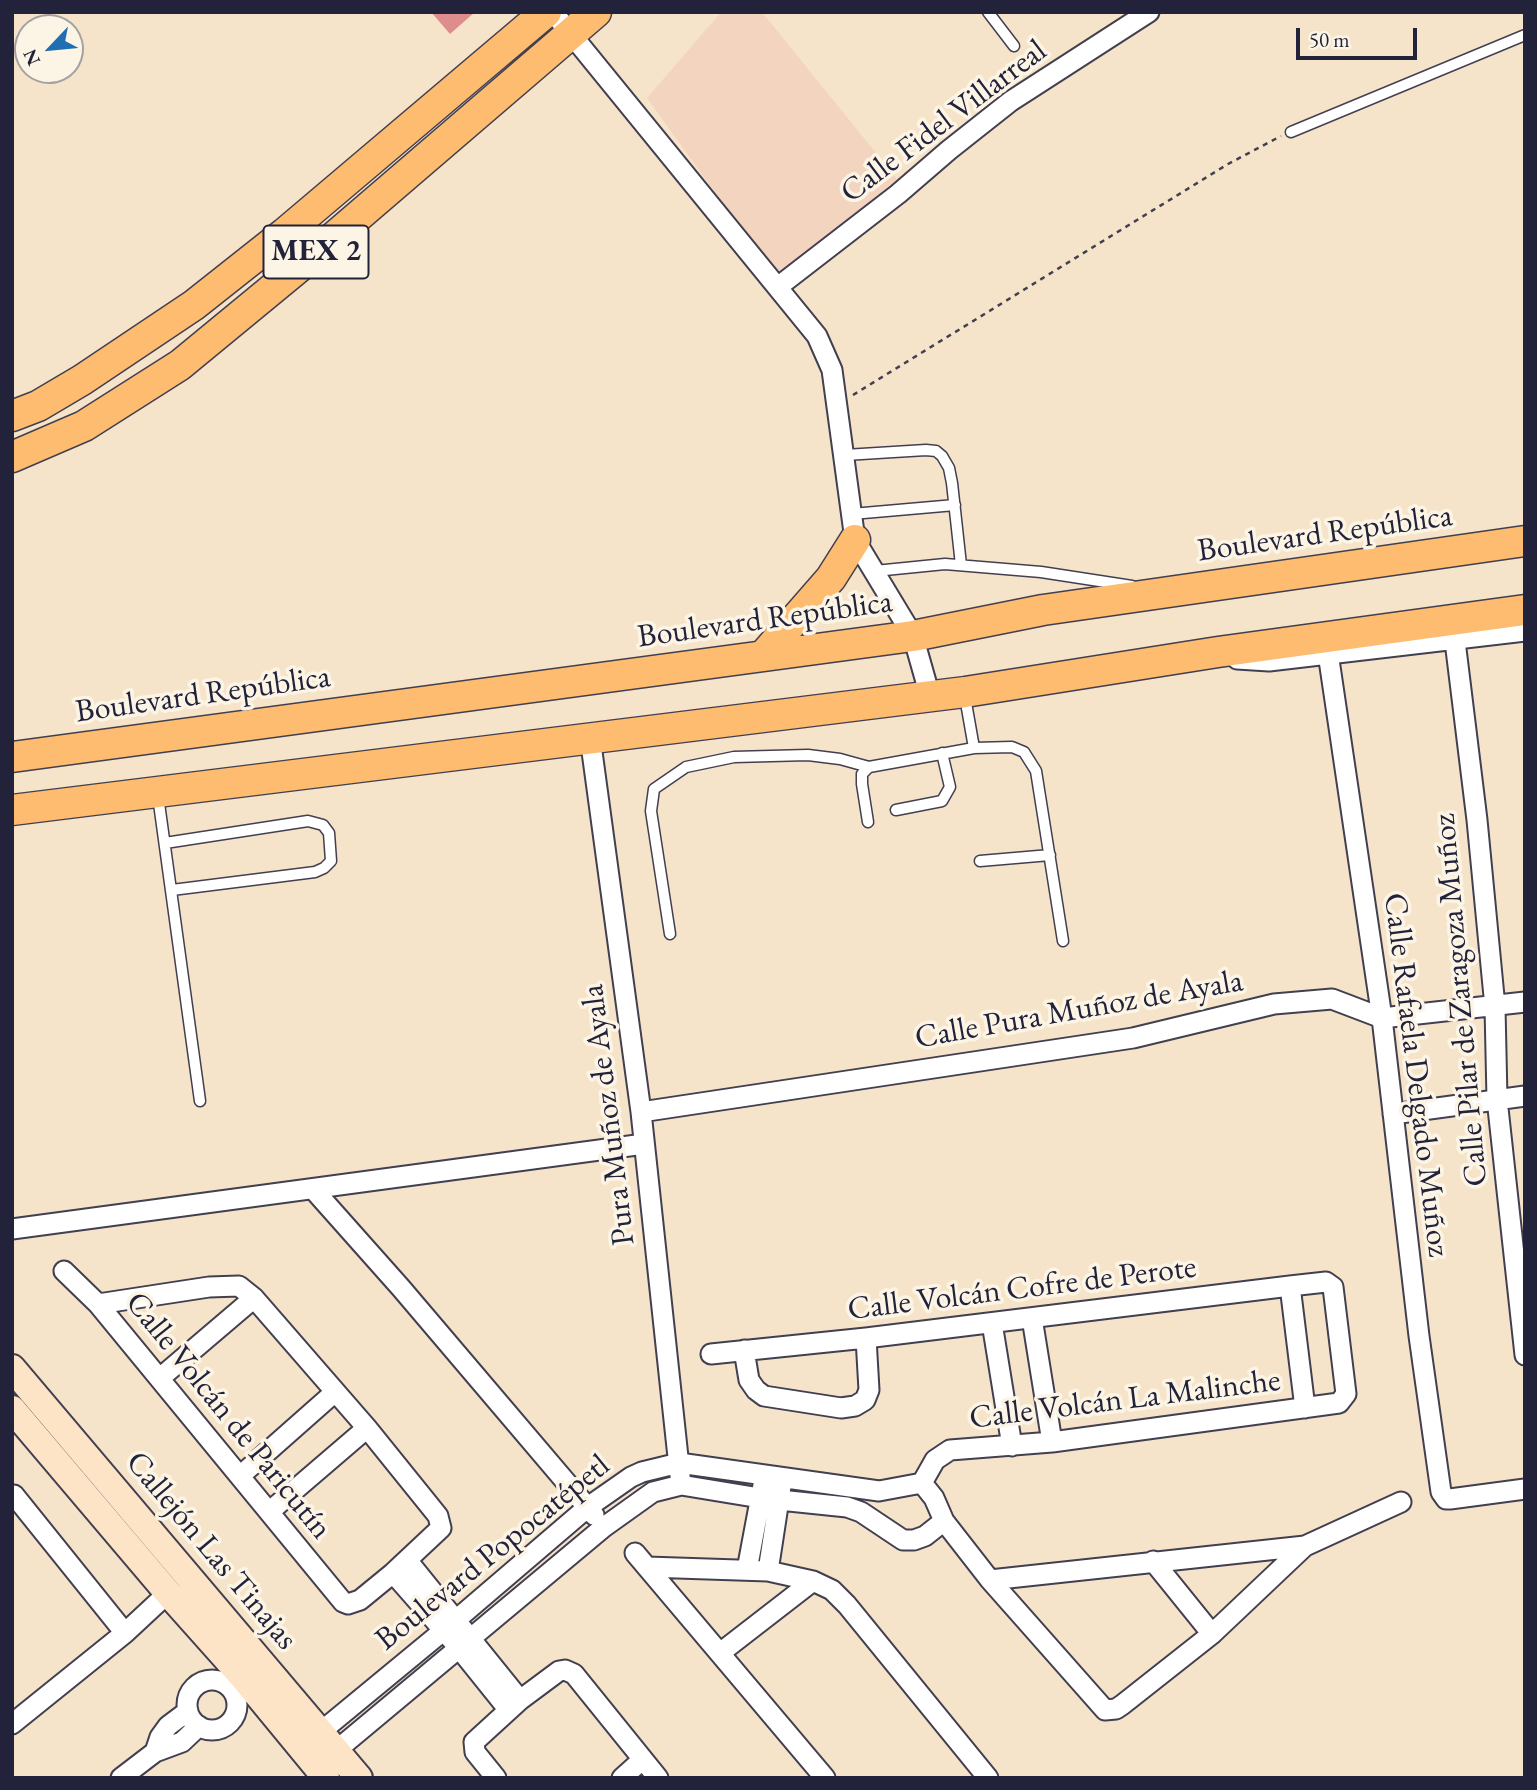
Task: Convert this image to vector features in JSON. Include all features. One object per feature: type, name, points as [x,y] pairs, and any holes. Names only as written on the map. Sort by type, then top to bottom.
[{"type":"main road","name":"MEX 2","points":[[12,416],[38,406],[82,380],[194,305],[285,233],[546,12]]},
{"type":"main road","name":"MEX 2","points":[[12,457],[84,426],[180,365],[299,267],[562,23],[596,12]]},
{"type":"main road","points":[[763,656],[831,579],[854,527]]},
{"type":"main road","name":"Boulevard República","points":[[12,757],[914,636],[1042,610],[1518,539]]},
{"type":"main road","points":[[12,810],[965,692],[1218,652],[1525,610]]},
{"type":"main road","name":"Callejón Las Tinajas","points":[[12,1368],[320,1755]]},
{"type":"main road","name":"Callejón Las Tinajas","points":[[12,1409],[168,1593],[235,1681],[320,1755],[359,1778]]},
{"type":"street","name":"Calle Fidel Villarreal","points":[[779,286],[898,194],[1011,101],[1149,12]]},
{"type":"street","points":[[562,23],[779,286],[817,336],[832,370],[854,527],[875,571],[914,636],[930,696]]},
{"type":"street","points":[[1218,652],[1251,661],[1455,641],[1525,631]]},
{"type":"street","name":"Calle Pilar de Zaragoza Muñoz","points":[[1455,641],[1477,820],[1495,1007],[1497,1099],[1525,1355]]},
{"type":"street","name":"Calle Rafaela Delgado Muñoz","points":[[1328,653],[1382,1018],[1419,1336],[1441,1492],[1450,1499],[1525,1489]]},
{"type":"street","name":"Pura Muñoz de Ayala","points":[[590,737],[641,1112],[681,1485]]},
{"type":"street","name":"Calle Pura Muñoz de Ayala","points":[[641,1112],[1133,1038],[1273,1004],[1332,999],[1382,1018],[1525,1002]]},
{"type":"street","points":[[1393,1114],[1525,1096]]},
{"type":"street","points":[[12,1229],[644,1144]]},
{"type":"street","points":[[313,1189],[604,1527]]},
{"type":"street","name":"Calle Volcán de Paricutín","points":[[64,1271],[98,1304],[343,1602],[348,1604],[360,1600],[400,1566]]},
{"type":"street","name":"Calle Volcán Cofre de Perote","points":[[711,1354],[866,1338],[1326,1282],[1335,1292],[1346,1394]]},
{"type":"street","points":[[1290,1286],[1305,1408]]},
{"type":"street","points":[[98,1304],[209,1287],[246,1292],[367,1428],[439,1516],[440,1528],[400,1566],[514,1705]]},
{"type":"street","points":[[160,1378],[246,1292]]},
{"type":"street","points":[[1032,1318],[1052,1442]]},
{"type":"street","points":[[992,1323],[1012,1446]]},
{"type":"street","points":[[744,1350],[749,1380],[764,1396],[841,1408],[855,1406],[865,1399],[869,1390],[866,1338]]},
{"type":"street","points":[[240,1476],[335,1392]]},
{"type":"street","name":"Calle Volcán La Malinche","points":[[922,1483],[934,1460],[950,1450],[1052,1442],[1339,1404],[1346,1394]]},
{"type":"street","points":[[269,1512],[367,1428]]},
{"type":"street","name":"Boulevard Popocatépetl","points":[[320,1755],[450,1625],[587,1507],[631,1477],[679,1463],[879,1491],[922,1483]]},
{"type":"street","points":[[747,1570],[774,1477]]},
{"type":"street","points":[[922,1483],[934,1498],[944,1521],[990,1580],[1105,1710],[1122,1705],[1212,1634],[1305,1546]]},
{"type":"street","name":"Boulevard Popocatépetl","points":[[320,1755],[465,1643],[604,1527],[653,1492],[681,1485],[847,1507],[861,1512],[903,1540],[925,1536],[944,1521]]},
{"type":"street","points":[[12,1497],[14,1495],[125,1633]]},
{"type":"street","points":[[768,1571],[769,1498]]},
{"type":"street","points":[[990,1580],[1305,1546],[1401,1503]]},
{"type":"street","points":[[825,1778],[641,1560],[768,1571],[813,1581],[832,1590],[847,1605],[978,1774]]},
{"type":"street","points":[[1153,1561],[1212,1634]]},
{"type":"street","points":[[720,1653],[813,1581]]},
{"type":"street","points":[[12,1724],[125,1633],[168,1593]]},
{"type":"street","points":[[496,1778],[475,1752],[474,1742],[514,1705],[559,1671],[565,1670],[574,1674],[658,1778]]},
{"type":"street","points":[[212,1680],[235,1681],[236,1710],[231,1721],[215,1730],[193,1718],[187,1702],[196,1686],[212,1680]]},
{"type":"street","points":[[121,1778],[155,1752],[181,1742],[193,1718]]},
{"type":"street","points":[[622,1778],[642,1760]]},
{"type":"lane","points":[[988,12],[1014,46]]},
{"type":"lane","points":[[1291,132],[1525,35]]},
{"type":"lane","points":[[845,455],[936,450],[943,456],[949,468],[961,565]]},
{"type":"lane","points":[[854,527],[955,505]]},
{"type":"lane","points":[[875,571],[945,564],[961,565],[1041,572],[1167,592]]},
{"type":"lane","points":[[965,692],[974,748]]},
{"type":"lane","points":[[670,934],[651,811],[654,789],[686,767],[734,757],[808,755],[869,767],[974,748],[1012,747],[1024,752],[1031,760],[1039,786],[1063,941]]},
{"type":"lane","points":[[897,810],[942,801],[950,788],[943,753]]},
{"type":"lane","points":[[868,822],[862,774],[869,767]]},
{"type":"lane","points":[[158,792],[200,1101]]},
{"type":"lane","points":[[165,843],[308,821],[323,825],[329,833],[331,861],[324,869],[172,890]]},
{"type":"lane","points":[[980,861],[1050,856]]},
{"type":"path","points":[[838,404],[1025,292],[1228,164],[1291,132]]},
{"type":"shaded area","points":[[721,12],[762,12],[897,179],[778,280],[647,98]]},
{"type":"building","points":[[431,12],[475,12],[450,34]]}]
